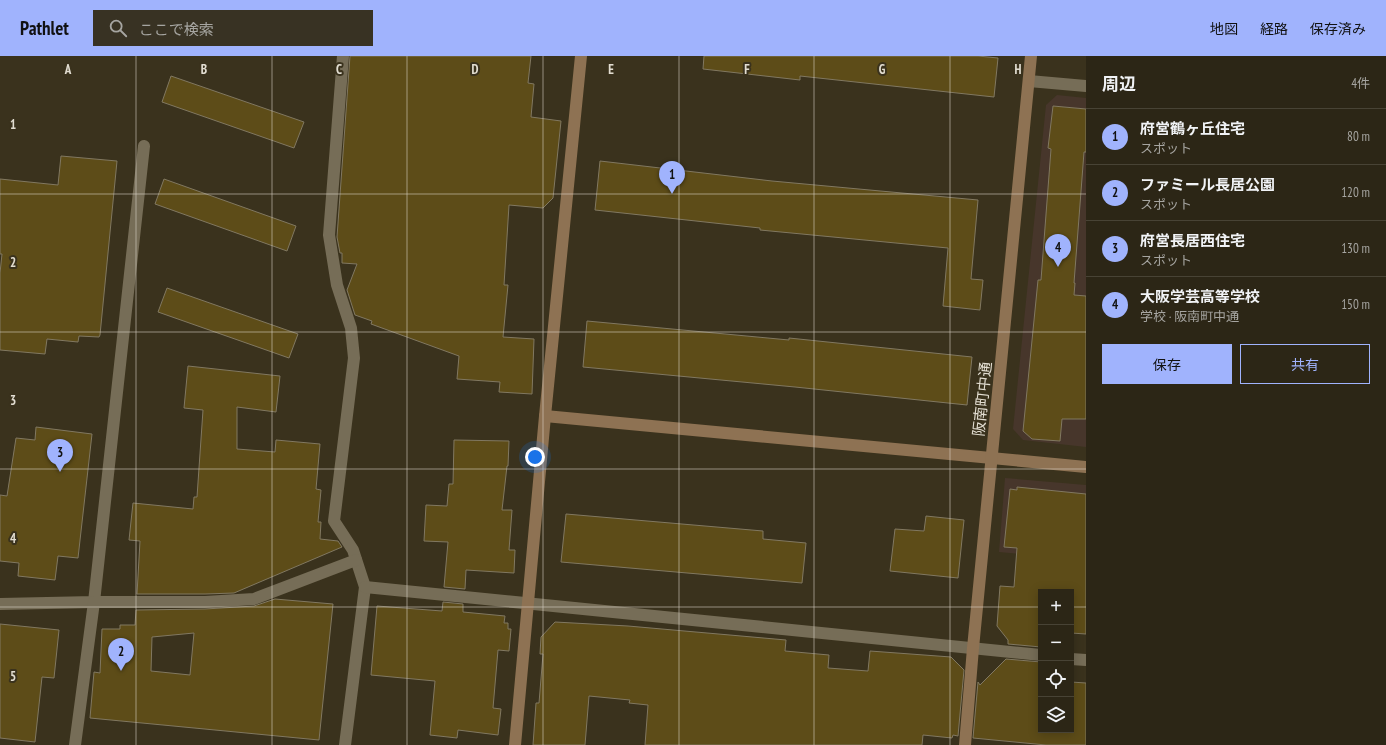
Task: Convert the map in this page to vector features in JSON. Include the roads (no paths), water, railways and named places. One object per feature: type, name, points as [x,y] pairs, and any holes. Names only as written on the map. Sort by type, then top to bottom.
[{"type":"street","points":[[515,745],[580,56]]},
{"type":"street","name":"阪南町中通","points":[[966,745],[973,648],[1031,56]]},
{"type":"street","points":[[340,58],[329,235],[337,285],[350,328],[354,358],[334,522],[353,550],[365,587],[345,745]]},
{"type":"street","points":[[1029,81],[1086,86]]},
{"type":"street","points":[[75,745],[94,602],[144,146]]},
{"type":"street","points":[[545,416],[1086,467]]},
{"type":"street","points":[[0,604],[206,602],[254,599],[356,560]]},
{"type":"street","points":[[365,587],[1038,655]]},
{"type":"street","points":[[1074,659],[1086,660]]},
{"type":"place","name":"府営鶴ヶ丘住宅","points":[[672,194]]},
{"type":"place","name":"大阪学芸高等学校","points":[[1058,267]]},
{"type":"place","name":"府営長居西住宅","points":[[60,472]]},
{"type":"place","name":"ファミール長居公園","points":[[121,671]]}]
